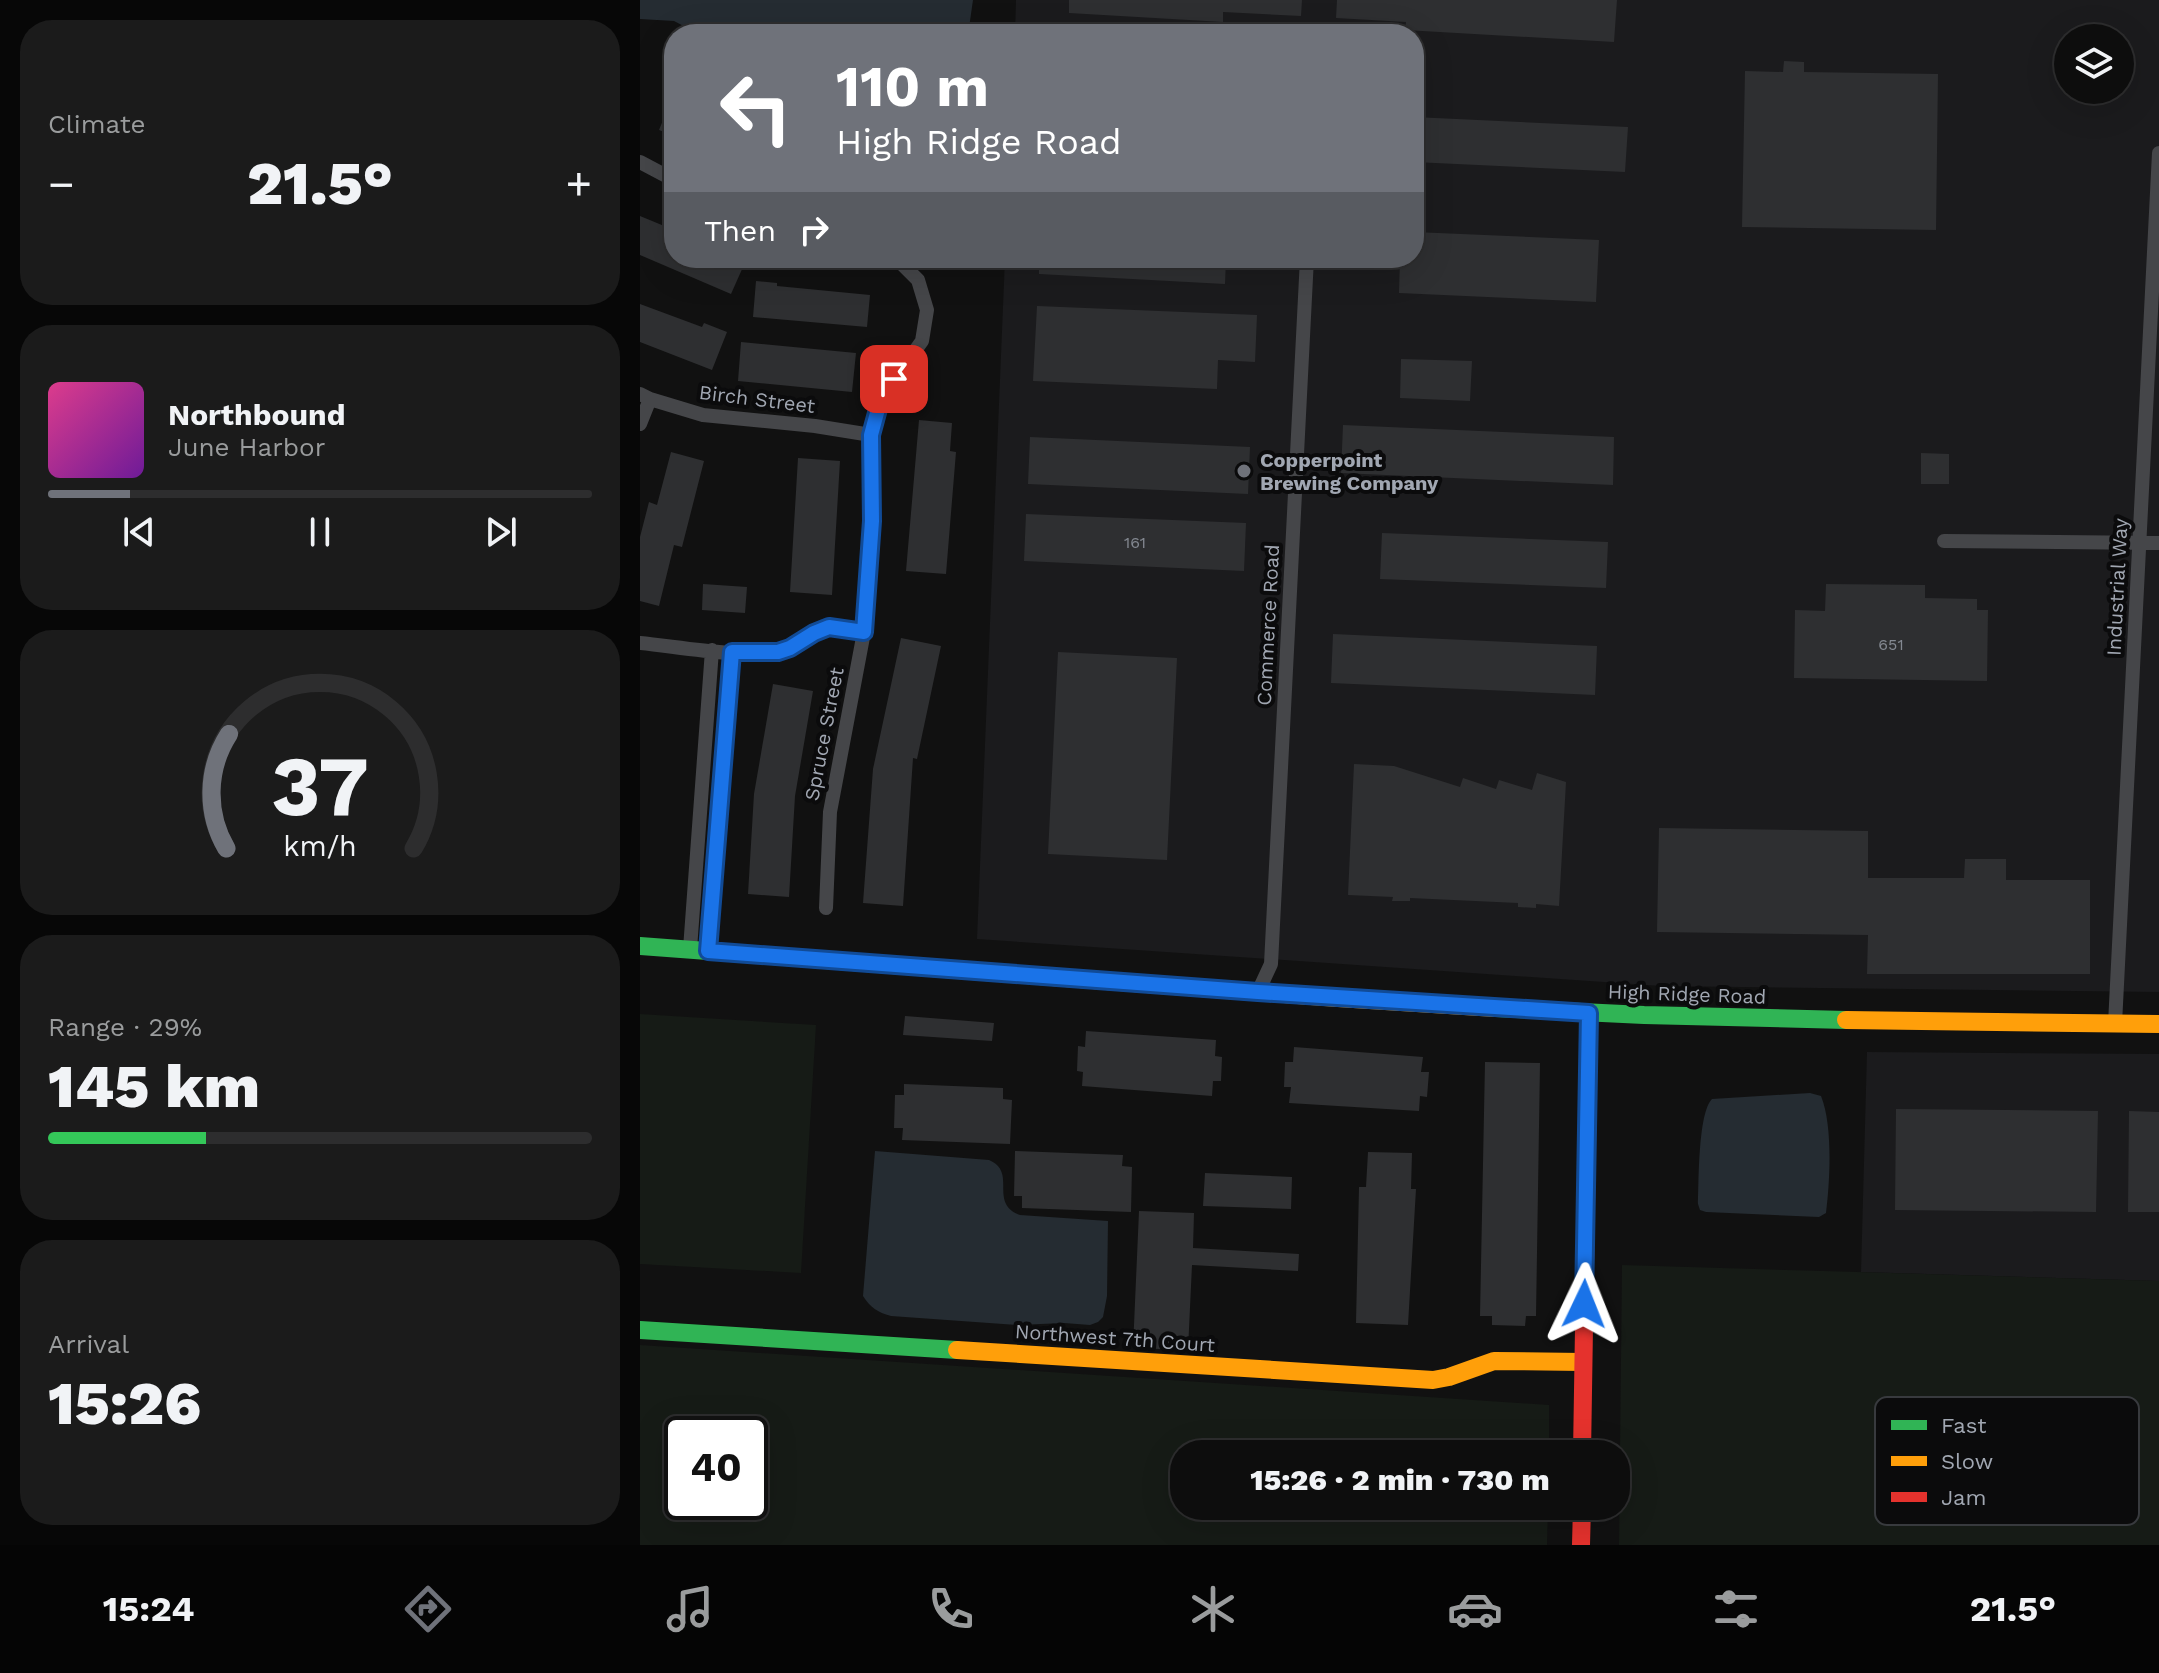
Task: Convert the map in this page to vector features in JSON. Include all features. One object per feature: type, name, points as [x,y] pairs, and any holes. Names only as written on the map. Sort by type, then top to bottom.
[{"type":"street","name":"Industrial Way","points":[[2115,1024],[2159,153]]},
{"type":"street","points":[[640,162],[664,175]]},
{"type":"street","name":"Spruce Street","points":[[826,908],[830,812],[864,632],[872,521],[871,435],[881,398],[922,341],[927,310],[918,280],[906,268]]},
{"type":"street","name":"Commerce Road","points":[[1258,992],[1271,964],[1306,268]]},
{"type":"street","points":[[640,424],[645,396]]},
{"type":"street","name":"Birch Street","points":[[645,396],[703,415],[871,435]]},
{"type":"street","points":[[1944,541],[2159,543]]},
{"type":"street","points":[[640,643],[732,652],[778,652],[829,627],[864,632]]},
{"type":"street","points":[[699,950],[702,785],[712,650]]},
{"type":"street","points":[[699,950],[721,787],[732,652]]},
{"type":"street","points":[[702,785],[721,787]]},
{"type":"street","name":"High Ridge Road","points":[[640,946],[1589,1013],[1826,1020],[2159,1024]]},
{"type":"street","points":[[1582,1440],[1589,1013]]},
{"type":"street","name":"Northwest 7th Court","points":[[640,1330],[1433,1380],[1446,1379],[1481,1363],[1494,1361],[1583,1362]]},
{"type":"street","points":[[1581,1545],[1582,1520]]},
{"type":"shaded area","points":[[640,0],[973,0],[970,24],[680,24],[640,19]]},
{"type":"shaded area","points":[[1016,0],[2159,0],[2159,992],[1662,986],[977,939],[1005,268],[1424,268],[1424,24],[1015,24]]},
{"type":"shaded area","points":[[640,1014],[816,1025],[801,1273],[640,1264]]},
{"type":"shaded area","points":[[1867,1052],[2159,1054],[2159,1281],[1861,1272]]},
{"type":"shaded area","points":[[1810,1093],[1821,1096],[1829,1137],[1826,1213],[1819,1217],[1700,1210],[1702,1132],[1707,1107],[1712,1099]]},
{"type":"shaded area","points":[[875,1151],[989,1160],[1002,1172],[1006,1203],[1020,1215],[1108,1221],[1107,1296],[1103,1317],[1090,1325],[1017,1325],[891,1316],[875,1309],[863,1296]]},
{"type":"shaded area","points":[[1622,1265],[2159,1281],[2159,1545],[1619,1545],[1619,1520],[1630,1520],[1630,1440],[1620,1440]]},
{"type":"shaded area","points":[[640,1345],[1549,1405],[1549,1440],[1170,1440],[1170,1520],[1548,1520],[1547,1545],[640,1545]]},
{"type":"building","points":[[1069,0],[1302,0],[1301,16],[1223,12],[1223,22],[1069,13]]},
{"type":"building","points":[[1337,0],[1617,0],[1614,42],[1424,31],[1424,24],[1336,18]]},
{"type":"building","points":[[1784,61],[1804,62],[1804,72],[1938,74],[1936,230],[1742,227],[1745,71],[1783,72]]},
{"type":"building","points":[[1424,117],[1628,127],[1625,172],[1424,162]]},
{"type":"building","points":[[640,216],[664,226],[664,265],[640,255]]},
{"type":"building","points":[[1424,232],[1599,240],[1596,302],[1399,293],[1400,268],[1424,268]]},
{"type":"building","points":[[670,268],[743,268],[731,294]]},
{"type":"building","points":[[1039,268],[1226,268],[1225,284],[1039,274]]},
{"type":"building","points":[[756,281],[777,283],[777,286],[870,295],[867,327],[753,317]]},
{"type":"building","points":[[640,304],[702,327],[704,323],[727,332],[712,370],[640,342]]},
{"type":"building","points":[[1037,306],[1257,315],[1255,362],[1218,360],[1217,389],[1033,381]]},
{"type":"building","points":[[741,342],[856,353],[852,392],[738,381]]},
{"type":"building","points":[[1401,359],[1472,361],[1470,401],[1400,398]]},
{"type":"building","points":[[919,420],[952,423],[950,451],[956,452],[946,574],[906,571]]},
{"type":"building","points":[[1343,425],[1614,437],[1613,485],[1341,473]]},
{"type":"building","points":[[1030,437],[1250,447],[1248,494],[1028,484]]},
{"type":"building","points":[[671,452],[704,461],[682,547],[674,545],[659,606],[640,601],[640,537],[649,502],[657,505]]},
{"type":"building","points":[[1921,453],[1949,454],[1949,484],[1921,484]]},
{"type":"building","points":[[798,458],[840,461],[832,595],[790,592]]},
{"type":"building","points":[[1026,514],[1246,523],[1244,571],[1024,561]]},
{"type":"building","points":[[1382,533],[1608,542],[1606,588],[1380,579]]},
{"type":"building","points":[[703,584],[747,587],[745,613],[702,610]]},
{"type":"building","points":[[1826,584],[1925,585],[1925,598],[1977,599],[1977,610],[1988,610],[1987,681],[1794,678],[1795,610],[1825,611]]},
{"type":"building","points":[[1333,634],[1597,646],[1595,695],[1331,683]]},
{"type":"building","points":[[901,638],[941,646],[917,759],[913,758],[903,906],[863,903],[873,769]]},
{"type":"building","points":[[1058,652],[1177,658],[1167,860],[1048,854]]},
{"type":"building","points":[[773,684],[813,691],[795,796],[789,897],[748,894],[754,794]]},
{"type":"building","points":[[1354,764],[1394,766],[1460,787],[1463,778],[1496,789],[1499,780],[1532,790],[1537,773],[1566,782],[1559,906],[1536,904],[1536,908],[1518,907],[1518,903],[1410,898],[1410,901],[1392,901],[1393,897],[1348,895]]},
{"type":"building","points":[[1659,828],[1868,831],[1868,878],[1964,878],[1965,859],[2006,859],[2006,880],[2090,880],[2090,974],[1867,974],[1868,935],[1657,932]]},
{"type":"building","points":[[905,1016],[994,1023],[992,1041],[903,1035]]},
{"type":"building","points":[[1086,1031],[1216,1040],[1215,1056],[1222,1057],[1221,1081],[1213,1081],[1212,1096],[1082,1086],[1083,1072],[1077,1071],[1078,1046],[1085,1047]]},
{"type":"building","points":[[1294,1047],[1423,1057],[1421,1072],[1429,1072],[1427,1097],[1420,1096],[1419,1111],[1289,1103],[1291,1087],[1284,1087],[1285,1062],[1293,1062]]},
{"type":"building","points":[[1485,1062],[1540,1063],[1536,1316],[1526,1316],[1525,1326],[1492,1325],[1492,1316],[1480,1316]]},
{"type":"building","points":[[904,1084],[1003,1088],[1003,1099],[1012,1100],[1010,1144],[902,1140],[903,1128],[894,1128],[895,1095],[904,1095]]},
{"type":"building","points":[[1896,1109],[2098,1111],[2096,1212],[1895,1210]]},
{"type":"building","points":[[2129,1111],[2159,1112],[2159,1212],[2128,1212]]},
{"type":"building","points":[[1015,1151],[1123,1155],[1122,1166],[1132,1167],[1131,1212],[1022,1208],[1022,1196],[1014,1196]]},
{"type":"building","points":[[1368,1152],[1412,1153],[1411,1189],[1416,1189],[1408,1325],[1356,1323],[1359,1187],[1366,1187]]},
{"type":"building","points":[[1205,1173],[1292,1177],[1291,1209],[1203,1206]]},
{"type":"building","points":[[1139,1211],[1194,1213],[1193,1248],[1299,1254],[1298,1271],[1192,1265],[1188,1350],[1133,1348]]},
{"type":"traffic: fast","points":[[640,946],[1052,977]]},
{"type":"traffic: fast","points":[[1496,1008],[1846,1020]]},
{"type":"traffic: fast","points":[[640,1330],[957,1350]]},
{"type":"traffic: slow","points":[[1052,977],[1496,1008]]},
{"type":"traffic: slow","points":[[1846,1020],[2159,1024]]},
{"type":"traffic: slow","points":[[957,1350],[1433,1380],[1494,1361],[1583,1362]]},
{"type":"traffic: jam","points":[[1582,1440],[1589,1013]]},
{"type":"traffic: jam","points":[[1581,1545],[1582,1520]]},
{"type":"place","name":"Copperpoint Brewing Company","points":[[1244,471]]},
{"type":"route","points":[[894,379],[881,398],[871,435],[872,521],[864,632],[829,627],[778,652],[732,652],[708,951],[1589,1013],[1584,1304]]}]
